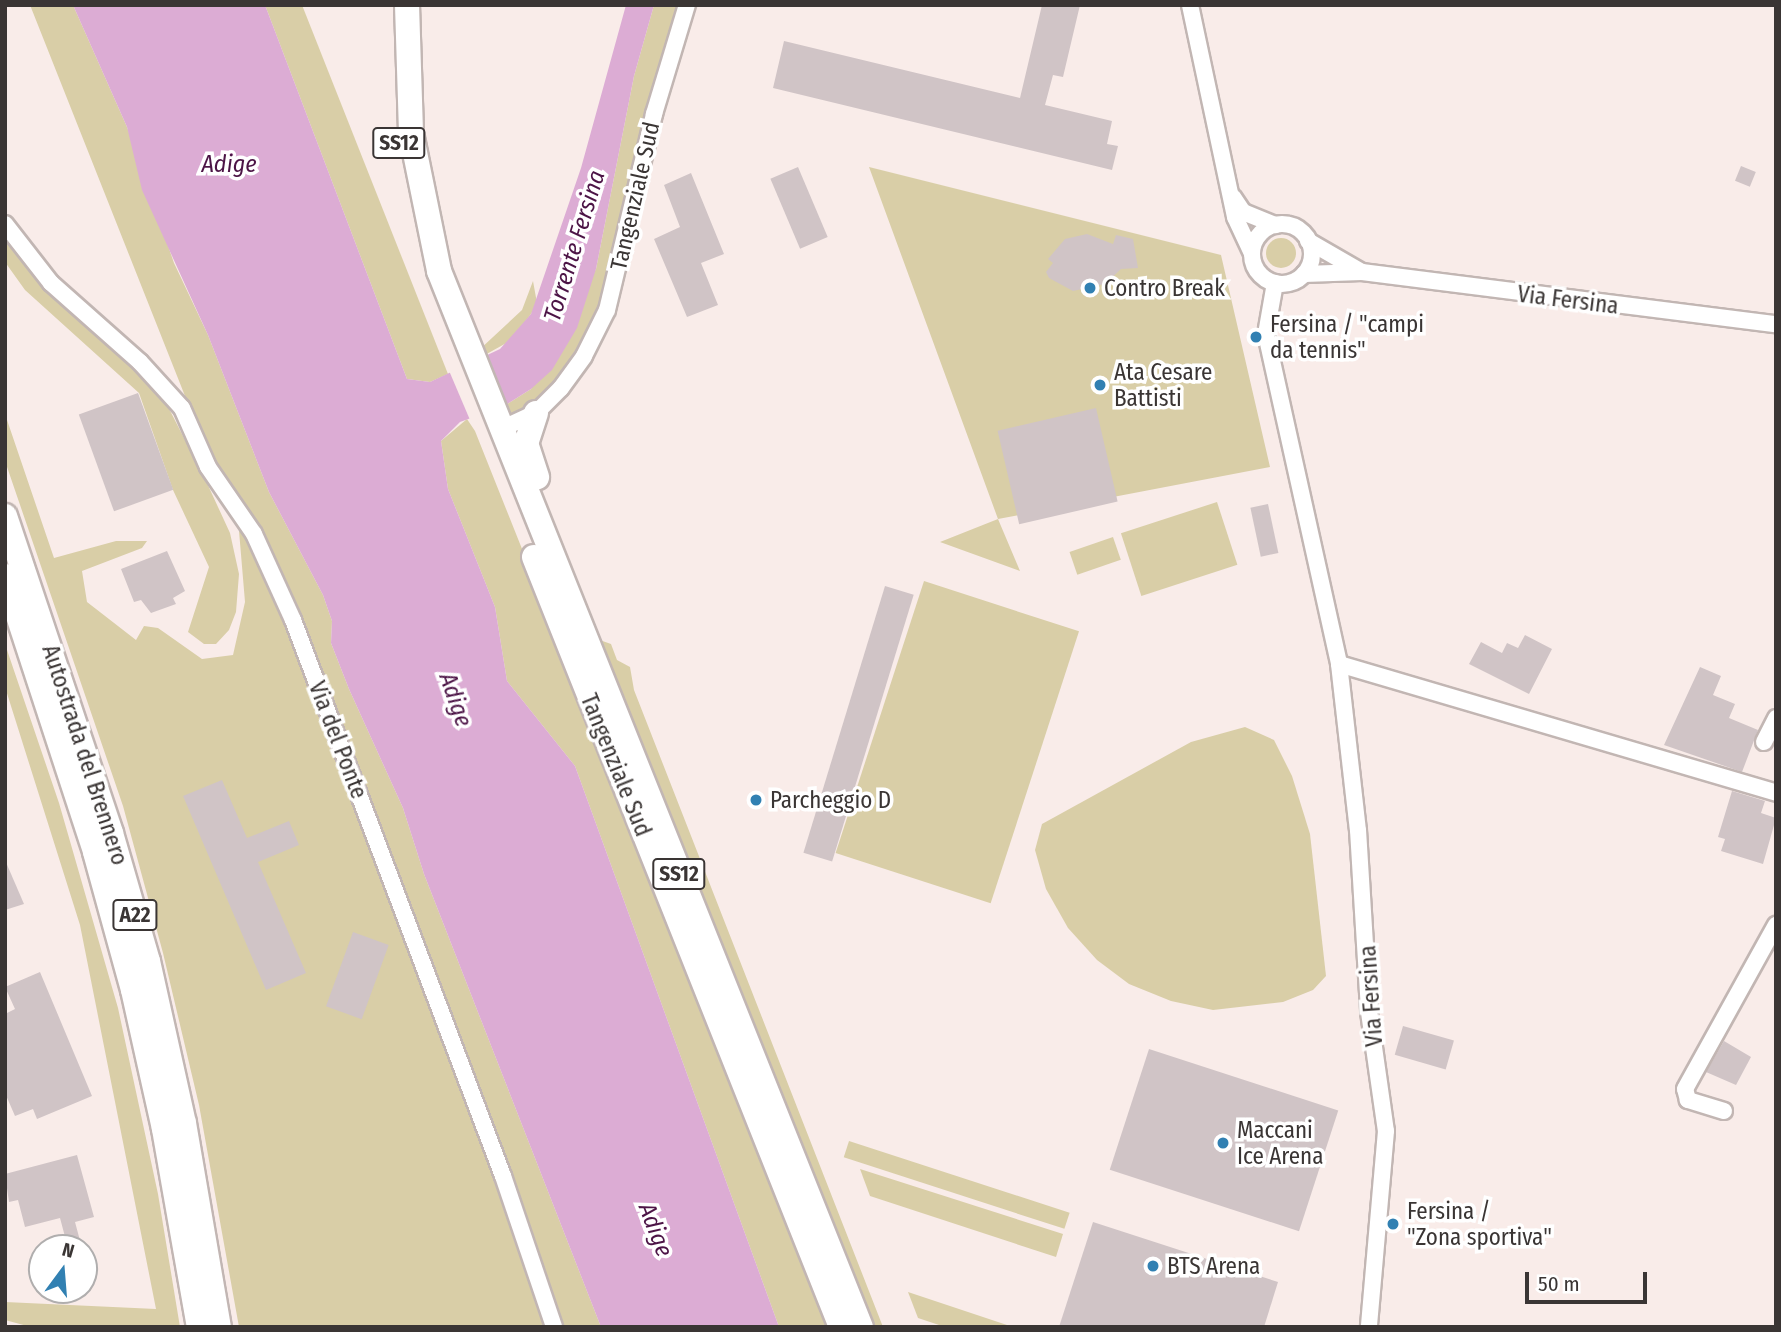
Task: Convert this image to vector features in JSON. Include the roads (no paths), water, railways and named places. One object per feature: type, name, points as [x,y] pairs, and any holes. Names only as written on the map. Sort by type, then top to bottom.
[{"type":"highway","name":"SS12","points":[[396,5],[398,134],[433,275]]},
{"type":"highway","name":"SS12","points":[[407,5],[411,133],[433,275]]},
{"type":"highway","name":"Tangenziale Sud","points":[[433,275],[463,356],[584,637],[861,1327]]},
{"type":"highway","points":[[537,413],[526,443],[587,607],[584,637]]},
{"type":"highway","name":"Tangenziale Sud","points":[[493,426],[841,1327]]},
{"type":"highway","name":"Autostrada del Brennero","points":[[5,516],[68,698],[148,961],[184,1123],[219,1327]]},
{"type":"highway","name":"Autostrada del Brennero","points":[[5,576],[95,852],[133,990],[163,1129],[199,1327]]},
{"type":"street","name":"Tangenziale Sud","points":[[493,426],[537,413],[584,356],[607,310],[654,114],[687,5]]},
{"type":"street","points":[[1190,5],[1236,218],[1258,272],[1275,283]]},
{"type":"street","name":"Via Fersina","points":[[1231,195],[1243,212],[1276,225],[1295,228],[1308,241],[1362,272]]},
{"type":"street","name":"Via del Ponte","points":[[5,224],[51,283],[140,362],[182,408],[208,467],[254,534],[323,698],[503,1176],[554,1327]]},
{"type":"street","points":[[1252,253],[1259,235],[1276,225]]},
{"type":"street","points":[[1304,274],[1312,258],[1308,241]]},
{"type":"street","name":"Via Fersina","points":[[1369,1327],[1386,1131],[1369,1012],[1359,830],[1339,664],[1266,334],[1275,283],[1291,283],[1304,274],[1362,272],[1776,324]]},
{"type":"street","points":[[1339,664],[1776,793]]},
{"type":"street","points":[[1764,742],[1776,718]]},
{"type":"street","points":[[1724,1111],[1688,1100],[1685,1089],[1776,925]]},
{"type":"water","name":"Adige","points":[[73,5],[265,5],[407,379],[430,382],[500,349],[531,314],[581,168],[626,5],[654,5],[634,76],[596,269],[577,328],[552,370],[531,389],[504,406],[460,422],[441,441],[448,489],[495,607],[507,681],[575,766],[779,1327],[601,1327],[424,874],[403,808],[331,643],[332,621],[323,595],[269,492],[208,335],[142,190],[127,127]]},
{"type":"place","name":"Contro Break","points":[[1090,288]]},
{"type":"place","name":"Fersina / \"campi da tennis\"","points":[[1256,337]]},
{"type":"place","name":"Ata Cesare Battisti","points":[[1100,385]]},
{"type":"place","name":"Parcheggio D","points":[[756,800]]},
{"type":"place","name":"Maccani Ice Arena","points":[[1223,1143]]},
{"type":"place","name":"Fersina / \"Zona sportiva\"","points":[[1393,1224]]},
{"type":"place","name":"BTS Arena","points":[[1153,1266]]},
{"type":"water label","name":"Torrente Fersina","points":[[575,246]]}]
